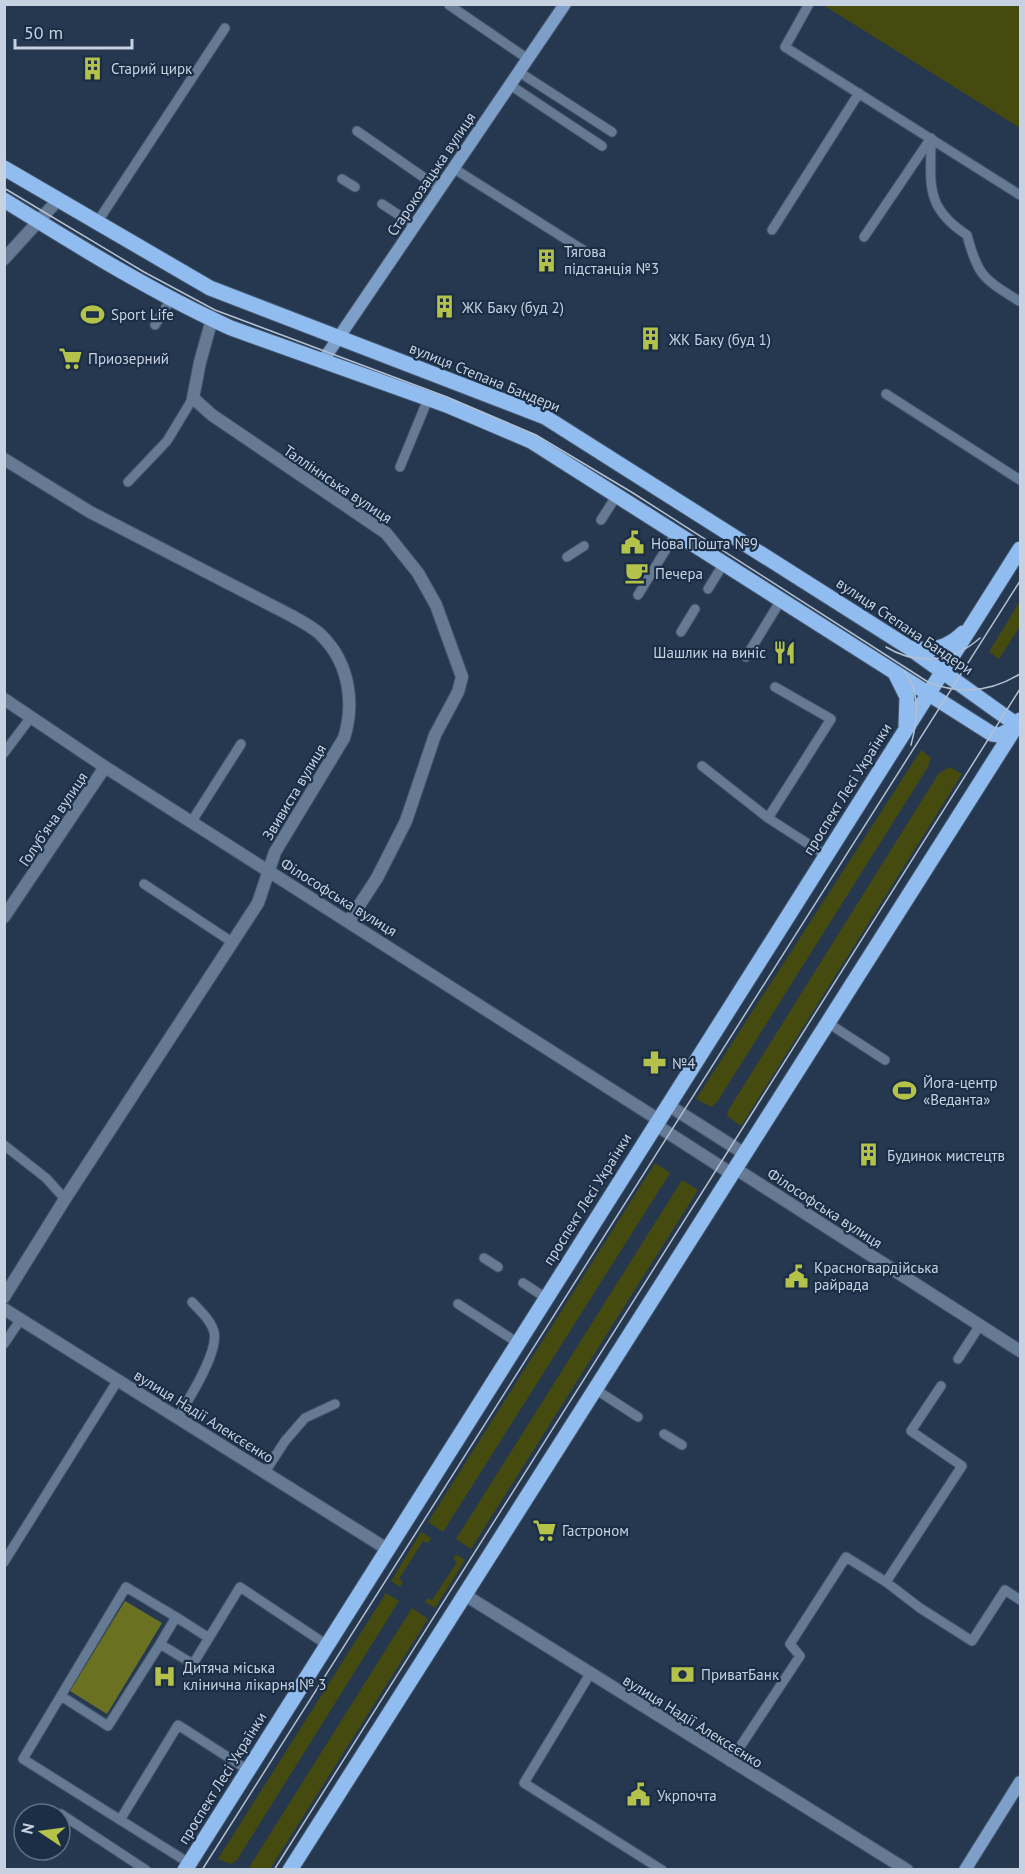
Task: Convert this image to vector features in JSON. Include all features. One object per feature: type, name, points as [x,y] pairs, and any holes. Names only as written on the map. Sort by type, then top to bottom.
[{"type":"main road","name":"вулиця Степана Бандери","points":[[4,168],[96,224],[210,288],[337,339],[545,417],[908,647],[1019,724]]},
{"type":"main road","points":[[4,200],[171,299],[212,319],[322,362],[428,399],[531,441],[992,734],[1009,732],[1019,724]]},
{"type":"main road","name":"проспект Лесі Українки","points":[[191,1867],[248,1770],[387,1549],[1020,549]]},
{"type":"main road","points":[[908,647],[931,649],[951,643],[975,620]]},
{"type":"main road","points":[[892,671],[904,687],[907,697],[907,722],[903,733]]},
{"type":"main road","points":[[290,1869],[1019,724]]},
{"type":"street","name":"Старокозацька вулиця","points":[[322,362],[528,59],[561,6]]},
{"type":"street","points":[[4,259],[57,201]]},
{"type":"street","points":[[193,398],[212,319]]},
{"type":"street","name":"Талліннська вулиця","points":[[193,398],[212,415],[386,533],[418,573],[432,597],[456,656],[462,677],[458,692],[435,735],[406,821],[377,878],[349,921]]},
{"type":"street","name":"Звивиста вулиця","points":[[4,459],[90,512],[292,616],[322,635],[336,653],[351,698],[350,718],[344,738],[275,852],[258,903],[65,1198],[4,1297]]},
{"type":"street","name":"Філософська вулиця","points":[[4,699],[105,767],[349,921],[734,1171],[1020,1351]]},
{"type":"street","name":"Голубʼяча вулиця","points":[[4,917],[105,767]]},
{"type":"street","points":[[668,1105],[745,1154]]},
{"type":"street","name":"вулиця Надії Алексєєнко","points":[[4,1309],[387,1549]]},
{"type":"street","name":"вулиця Надії Алексєєнко","points":[[465,1595],[730,1762],[907,1869]]},
{"type":"street","points":[[965,1869],[1020,1782]]},
{"type":"lane","points":[[809,4],[785,47],[1020,195]]},
{"type":"lane","points":[[449,5],[528,59]]},
{"type":"lane","points":[[96,224],[225,28]]},
{"type":"lane","points":[[519,72],[612,132]]},
{"type":"lane","points":[[510,85],[602,146]]},
{"type":"lane","points":[[772,230],[859,93]]},
{"type":"lane","points":[[357,131],[439,188]]},
{"type":"lane","points":[[864,237],[931,138]]},
{"type":"lane","points":[[931,138],[932,185],[938,210],[945,220],[967,234],[971,252],[984,279],[1020,301]]},
{"type":"lane","points":[[453,168],[583,250]]},
{"type":"lane","points":[[342,179],[355,187]]},
{"type":"lane","points":[[382,204],[414,225]]},
{"type":"lane","points":[[155,325],[171,299]]},
{"type":"lane","points":[[886,394],[1020,480]]},
{"type":"lane","points":[[128,482],[167,441],[193,398]]},
{"type":"lane","points":[[400,467],[428,399]]},
{"type":"lane","points":[[601,520],[617,495]]},
{"type":"lane","points":[[638,595],[676,533]]},
{"type":"lane","points":[[567,557],[584,546]]},
{"type":"lane","points":[[708,589],[724,563]]},
{"type":"lane","points":[[746,657],[782,600]]},
{"type":"lane","points":[[681,632],[695,609]]},
{"type":"lane","points":[[768,818],[831,720],[775,687]]},
{"type":"lane","points":[[4,753],[31,717]]},
{"type":"lane","points":[[192,821],[241,744]]},
{"type":"lane","points":[[702,766],[768,818],[827,856]]},
{"type":"lane","points":[[144,884],[232,942]]},
{"type":"lane","points":[[828,1023],[885,1060]]},
{"type":"lane","points":[[4,1145],[46,1178],[65,1198]]},
{"type":"lane","points":[[484,1258],[498,1267]]},
{"type":"lane","points":[[524,1283],[546,1298]]},
{"type":"lane","points":[[178,1417],[197,1385],[210,1354],[214,1334],[207,1319],[192,1302]]},
{"type":"lane","points":[[458,1304],[518,1343]]},
{"type":"lane","points":[[4,1344],[21,1319]]},
{"type":"lane","points":[[958,1359],[980,1325]]},
{"type":"lane","points":[[4,1562],[118,1380]]},
{"type":"lane","points":[[886,1582],[962,1466],[911,1431],[941,1386]]},
{"type":"lane","points":[[595,1389],[638,1417]]},
{"type":"lane","points":[[265,1472],[285,1441],[304,1418],[335,1404]]},
{"type":"lane","points":[[664,1434],[682,1445]]},
{"type":"lane","points":[[730,1762],[800,1656],[790,1644],[846,1557],[972,1641],[1005,1590],[1020,1600]]},
{"type":"lane","points":[[191,1867],[23,1759],[126,1587],[209,1638]]},
{"type":"lane","points":[[160,1644],[193,1665],[240,1587],[327,1645]]},
{"type":"lane","points":[[61,1696],[108,1726],[177,1617]]},
{"type":"lane","points":[[590,1674],[524,1782],[662,1869]]},
{"type":"lane","points":[[120,1820],[178,1725],[248,1770]]},
{"type":"lane","points":[[72,1821],[146,1869]]},
{"type":"green space","points":[[823,5],[1020,5],[1020,128]]},
{"type":"green space","points":[[1020,601],[1020,626],[999,659],[989,652]]},
{"type":"green space","points":[[921,750],[931,758],[928,767],[717,1102],[711,1107],[696,1099]]},
{"type":"green space","points":[[950,767],[962,774],[741,1126],[727,1116],[729,1109],[939,773]]},
{"type":"green space","points":[[655,1163],[670,1173],[443,1532],[428,1522]]},
{"type":"green space","points":[[682,1180],[698,1190],[471,1549],[456,1539]]},
{"type":"green space","points":[[421,1532],[431,1538],[428,1543],[423,1541],[399,1579],[403,1582],[400,1587],[391,1581]]},
{"type":"green space","points":[[456,1554],[465,1560],[435,1608],[425,1602],[428,1598],[432,1600],[457,1562],[453,1559]]},
{"type":"green space","points":[[386,1593],[399,1601],[237,1860],[231,1864],[218,1859]]},
{"type":"green space","points":[[125,1601],[162,1623],[107,1714],[70,1691]]},
{"type":"green space","points":[[412,1608],[428,1619],[270,1869],[248,1869]]},
{"type":"tram line","points":[[4,188],[144,272],[215,310],[447,397],[536,435],[633,493],[928,682],[952,689],[975,690],[998,685],[1020,674]]},
{"type":"tram line","points":[[202,1870],[1020,581]]},
{"type":"tram line","points":[[886,647],[910,657],[934,659],[958,652],[980,638]]},
{"type":"tram line","points":[[904,671],[916,697],[915,726],[911,745]]},
{"type":"tram line","points":[[274,1870],[1020,689]]},
{"type":"place","name":"Старий цирк","points":[[93,68]]},
{"type":"place","name":"Тягова пiдстанцiя №3","points":[[546,260]]},
{"type":"place","name":"ЖК Баку (буд 2)","points":[[444,307]]},
{"type":"place","name":"Sport Life","points":[[93,314]]},
{"type":"place","name":"ЖК Баку (буд 1)","points":[[651,339]]},
{"type":"place","name":"Приозерний","points":[[70,358]]},
{"type":"place","name":"Нова Пошта №9","points":[[633,543]]},
{"type":"place","name":"Печера","points":[[637,573]]},
{"type":"place","name":"Шашлик на виніс","points":[[784,652]]},
{"type":"place","name":"№4","points":[[654,1063]]},
{"type":"place","name":"Йога-центр «Веданта»","points":[[905,1091]]},
{"type":"place","name":"Будинок мистецтв","points":[[869,1155]]},
{"type":"place","name":"Красногвардійська райрада","points":[[796,1276]]},
{"type":"place","name":"Гастроном","points":[[544,1530]]},
{"type":"place","name":"ПриватБанк","points":[[683,1674]]},
{"type":"place","name":"Дитяча міська клінична лікарня № 3","points":[[165,1676]]},
{"type":"place","name":"Укрпочта","points":[[639,1795]]}]
